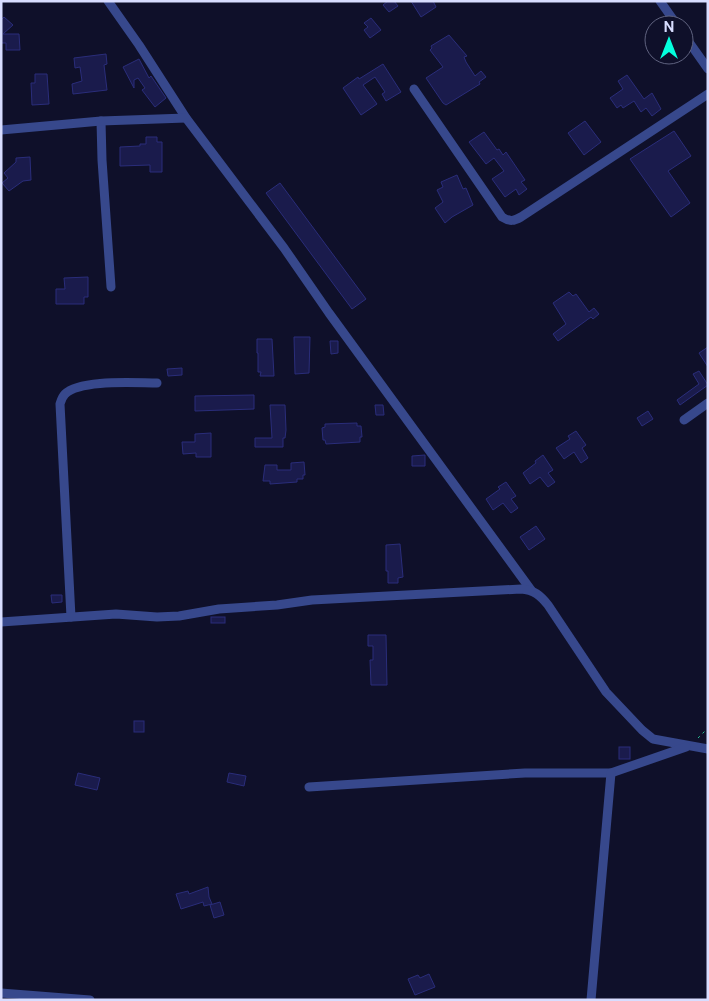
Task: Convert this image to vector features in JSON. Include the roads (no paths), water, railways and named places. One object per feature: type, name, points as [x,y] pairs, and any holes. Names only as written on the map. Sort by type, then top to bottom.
[{"type":"street","points":[[108,1],[186,118],[284,248],[329,313],[531,590]]},
{"type":"street","points":[[660,1],[670,15]]},
{"type":"street","points":[[694,49],[708,69]]},
{"type":"street","points":[[414,89],[497,210],[507,220],[513,221],[708,94]]},
{"type":"street","points":[[1,130],[101,121],[186,118]]},
{"type":"street","points":[[101,121],[111,287]]},
{"type":"street","points":[[71,617],[60,404],[62,397],[71,390],[95,384],[157,383]]},
{"type":"street","points":[[684,420],[708,403]]},
{"type":"street","points":[[1,622],[116,614],[157,617],[178,616],[219,609],[277,605],[312,600],[531,590],[539,594],[548,605],[602,686],[642,730],[653,739],[708,749]]},
{"type":"street","points":[[309,787],[525,772],[611,772],[689,746]]},
{"type":"street","points":[[591,1000],[611,772]]},
{"type":"street","points":[[1,993],[90,1000]]}]
